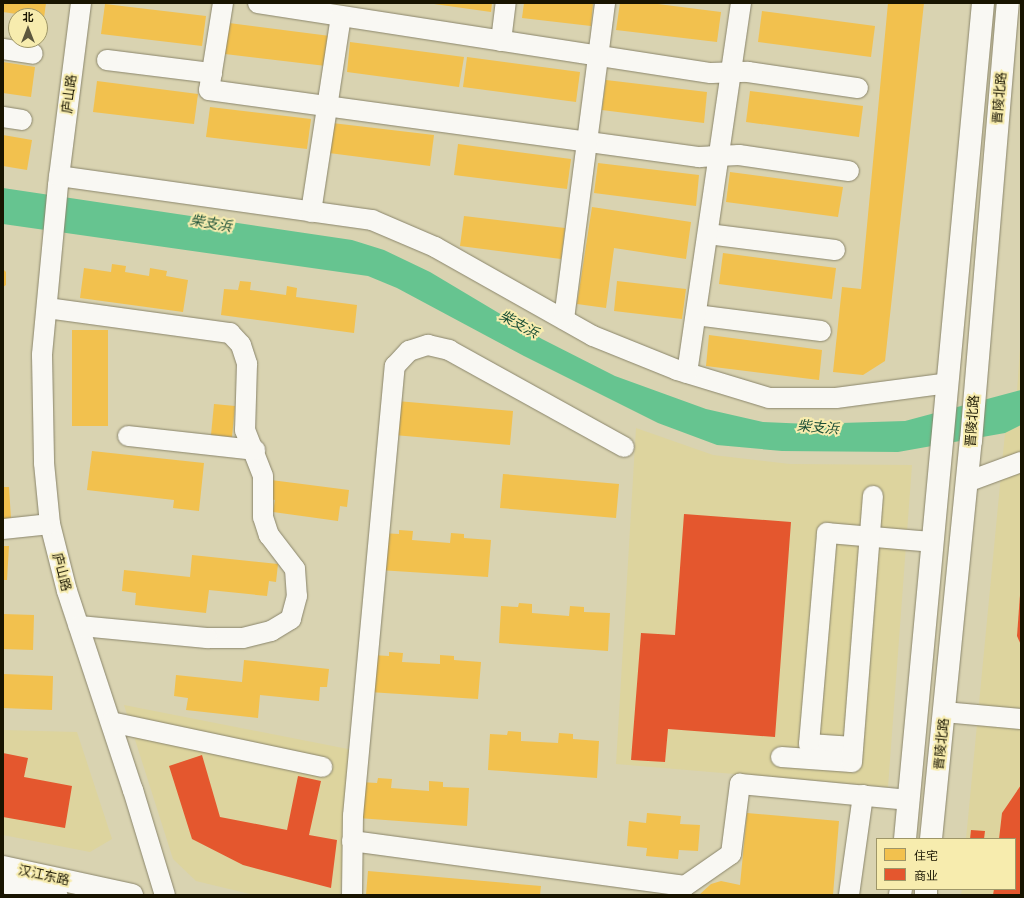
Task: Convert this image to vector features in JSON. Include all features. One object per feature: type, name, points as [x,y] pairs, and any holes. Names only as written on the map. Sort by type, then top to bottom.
[{"type":"main road","name":"晋陵北路","points":[[905,838],[934,542],[983,3]]},
{"type":"main road","name":"晋陵北路","points":[[931,838],[971,441],[1008,3]]},
{"type":"main road","name":"汉江东路","points":[[3,867],[132,895]]},
{"type":"main road","name":"汉江东路","points":[[3,882],[56,895]]},
{"type":"street","name":"庐山路","points":[[80,3],[53,235],[42,355],[44,463],[50,524],[67,591],[111,722],[165,895]]},
{"type":"street","points":[[223,3],[209,90],[699,157],[739,155],[849,171]]},
{"type":"street","points":[[258,3],[711,73],[748,72],[858,88]]},
{"type":"street","points":[[501,40],[506,3]]},
{"type":"street","points":[[564,319],[606,3]]},
{"type":"street","points":[[687,373],[741,3]]},
{"type":"street","points":[[311,212],[341,16]]},
{"type":"street","points":[[3,49],[33,54]]},
{"type":"street","points":[[107,60],[212,73]]},
{"type":"street","points":[[3,117],[22,120]]},
{"type":"street","points":[[59,180],[372,220],[435,246],[593,336],[687,373],[769,398],[836,398],[948,383]]},
{"type":"street","points":[[708,234],[835,250]]},
{"type":"street","points":[[47,308],[230,333],[241,345],[247,364],[245,430],[255,450],[263,476],[263,517],[269,535],[295,569],[298,596],[291,619],[271,631],[243,638],[208,638],[79,626]]},
{"type":"street","points":[[696,315],[821,331]]},
{"type":"street","points":[[352,895],[352,841],[395,366],[409,351],[428,345],[449,350],[624,447]]},
{"type":"street","points":[[128,436],[255,450]]},
{"type":"street","points":[[967,482],[1021,462]]},
{"type":"street","points":[[781,757],[852,762],[874,496]]},
{"type":"street","points":[[3,529],[50,524]]},
{"type":"street","points":[[854,748],[809,744],[827,534],[934,542]]},
{"type":"street","points":[[944,712],[1021,719]]},
{"type":"street","points":[[111,722],[322,767]]},
{"type":"street","points":[[352,841],[685,886],[731,854],[740,784],[909,800]]},
{"type":"street","points":[[849,895],[863,795]]},
{"type":"shaded area","points":[[1021,332],[1021,390],[1017,392]]},
{"type":"shaded area","points":[[1021,425],[1021,895],[961,895],[962,890],[1016,890],[1016,838],[966,838],[1005,433]]},
{"type":"shaded area","points":[[636,428],[713,455],[790,464],[912,465],[888,787],[616,764]]},
{"type":"shaded area","points":[[124,705],[353,750],[340,895],[254,895],[196,881],[173,859]]},
{"type":"shaded area","points":[[3,730],[77,732],[112,839],[90,852],[3,835]]},
{"type":"water","name":"柴支浜","points":[[3,188],[352,240],[384,250],[430,272],[542,339],[615,376],[706,409],[763,422],[809,424],[905,421],[1021,390],[1021,425],[1005,433],[898,452],[782,451],[717,445],[658,423],[524,356],[397,288],[368,276],[3,224]]},
{"type":"building: 住宅","points":[[3,3],[46,3],[45,8],[8,8],[8,13],[3,12]]},
{"type":"building: 住宅","points":[[427,3],[492,3],[491,12]]},
{"type":"building: 住宅","points":[[524,3],[593,3],[591,26],[522,18]]},
{"type":"building: 住宅","points":[[620,3],[650,3],[721,12],[717,42],[616,30]]},
{"type":"building: 住宅","points":[[888,3],[924,3],[885,361],[863,375],[833,372],[842,287],[861,289]]},
{"type":"building: 住宅","points":[[105,4],[206,16],[202,46],[101,34]]},
{"type":"building: 住宅","points":[[762,11],[875,26],[871,57],[758,42]]},
{"type":"building: 住宅","points":[[229,23],[330,36],[326,66],[225,54]]},
{"type":"building: 住宅","points":[[350,42],[464,57],[459,87],[347,72]]},
{"type":"building: 住宅","points":[[467,57],[580,72],[576,102],[463,87]]},
{"type":"building: 住宅","points":[[3,62],[35,67],[31,97],[3,93]]},
{"type":"building: 住宅","points":[[606,80],[707,92],[704,123],[602,110]]},
{"type":"building: 住宅","points":[[97,81],[198,94],[194,124],[93,112]]},
{"type":"building: 住宅","points":[[750,91],[863,106],[859,137],[746,122]]},
{"type":"building: 住宅","points":[[210,107],[311,119],[307,149],[206,137]]},
{"type":"building: 住宅","points":[[332,123],[434,135],[430,166],[329,153]]},
{"type":"building: 住宅","points":[[3,135],[32,140],[27,170],[3,166]]},
{"type":"building: 住宅","points":[[458,144],[571,159],[567,189],[454,175]]},
{"type":"building: 住宅","points":[[598,163],[699,175],[696,206],[594,193]]},
{"type":"building: 住宅","points":[[730,172],[843,187],[838,217],[726,202]]},
{"type":"building: 住宅","points":[[592,207],[691,222],[686,259],[614,248],[606,308],[577,304]]},
{"type":"building: 住宅","points":[[464,216],[565,228],[561,259],[460,246]]},
{"type":"building: 住宅","points":[[723,253],[836,268],[832,299],[719,284]]},
{"type":"building: 住宅","points":[[112,264],[126,266],[125,272],[149,276],[150,268],[167,271],[166,276],[188,280],[183,312],[80,298],[84,268],[111,272]]},
{"type":"building: 住宅","points":[[3,269],[6,272],[6,285],[3,287]]},
{"type":"building: 住宅","points":[[240,281],[251,282],[250,290],[286,295],[287,286],[297,288],[296,297],[357,305],[354,333],[221,315],[224,289],[238,290]]},
{"type":"building: 住宅","points":[[617,281],[686,289],[682,319],[614,311]]},
{"type":"building: 住宅","points":[[72,330],[108,330],[108,426],[72,426]]},
{"type":"building: 住宅","points":[[709,335],[822,350],[819,380],[706,366]]},
{"type":"building: 住宅","points":[[397,401],[513,411],[510,445],[394,435]]},
{"type":"building: 住宅","points":[[214,404],[235,406],[232,437],[211,435]]},
{"type":"building: 住宅","points":[[92,451],[204,463],[199,511],[173,508],[174,500],[87,490]]},
{"type":"building: 住宅","points":[[503,474],[619,484],[616,518],[500,508]]},
{"type":"building: 住宅","points":[[271,480],[349,490],[347,507],[340,506],[338,521],[273,512],[275,500],[269,499]]},
{"type":"building: 住宅","points":[[3,487],[9,487],[11,519],[3,519]]},
{"type":"building: 住宅","points":[[399,530],[413,531],[412,540],[450,543],[451,533],[464,534],[464,538],[491,540],[488,577],[379,570],[382,533],[399,534]]},
{"type":"building: 住宅","points":[[3,546],[9,546],[7,580],[3,580]]},
{"type":"building: 住宅","points":[[192,555],[278,564],[276,582],[269,581],[267,596],[209,590],[206,613],[135,605],[136,593],[122,591],[124,570],[190,577]]},
{"type":"building: 住宅","points":[[519,603],[532,604],[532,613],[569,616],[570,606],[584,607],[584,612],[610,613],[608,651],[499,643],[501,606],[518,607]]},
{"type":"building: 住宅","points":[[3,614],[34,615],[33,650],[3,649]]},
{"type":"building: 住宅","points":[[389,652],[403,653],[402,662],[440,664],[440,655],[454,656],[454,660],[481,662],[478,699],[369,692],[372,655],[389,656]]},
{"type":"building: 住宅","points":[[244,660],[329,669],[327,687],[320,687],[319,701],[260,695],[258,718],[186,710],[188,698],[174,696],[176,675],[242,682]]},
{"type":"building: 住宅","points":[[3,674],[53,676],[52,710],[3,708]]},
{"type":"building: 住宅","points":[[508,731],[521,732],[521,741],[558,743],[559,733],[573,734],[573,739],[599,741],[597,778],[488,770],[490,734],[507,735]]},
{"type":"building: 住宅","points":[[378,778],[392,779],[391,788],[429,791],[429,781],[443,782],[443,787],[469,788],[467,826],[358,818],[360,782],[377,783]]},
{"type":"building: 住宅","points":[[647,813],[681,816],[680,824],[700,825],[698,851],[679,850],[678,859],[646,856],[647,848],[627,846],[629,821],[646,823]]},
{"type":"building: 住宅","points":[[747,813],[839,821],[833,895],[699,895],[711,884],[721,881],[740,885]]},
{"type":"building: 住宅","points":[[368,871],[541,886],[540,895],[366,895]]},
{"type":"building: 商业","points":[[684,514],[791,522],[775,737],[668,729],[665,762],[631,760],[641,633],[675,635]]},
{"type":"building: 商业","points":[[1021,595],[1021,645],[1017,636]]},
{"type":"building: 商业","points":[[3,753],[28,758],[24,777],[72,786],[65,828],[3,817]]},
{"type":"building: 商业","points":[[202,755],[220,817],[287,830],[298,776],[321,781],[309,835],[337,840],[331,888],[243,865],[192,839],[169,766]]},
{"type":"building: 商业","points":[[1021,785],[1021,895],[993,895],[994,890],[1016,890],[1016,838],[999,838],[1002,813]]},
{"type":"building: 商业","points":[[971,830],[985,831],[984,838],[970,838]]}]
